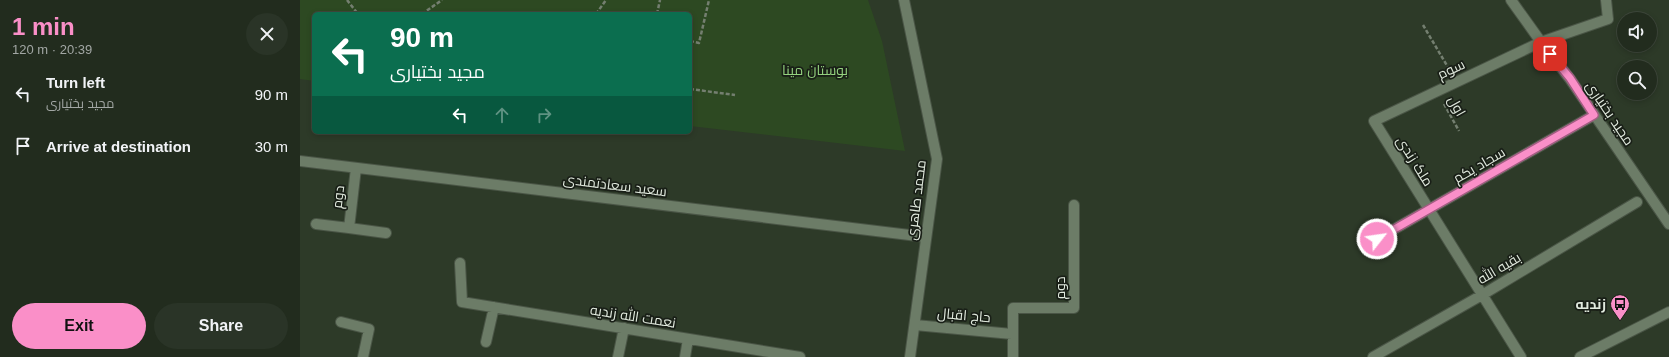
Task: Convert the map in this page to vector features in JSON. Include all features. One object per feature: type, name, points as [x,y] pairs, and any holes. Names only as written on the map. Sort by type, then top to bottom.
[{"type":"street","name":"محمد طاهری","points":[[904,0],[937,159],[910,357]]},
{"type":"street","name":"مجید بختیاری","points":[[1511,0],[1540,42],[1570,78],[1669,224]]},
{"type":"street","name":"سوم","points":[[1374,122],[1540,42],[1608,19],[1606,0]]},
{"type":"street","name":"سجاد یکم","points":[[1377,239],[1594,115]]},
{"type":"street","name":"ملک زندی","points":[[1374,122],[1521,357]]},
{"type":"street","name":"سعید سعادتمندی","points":[[300,161],[926,237]]},
{"type":"street","name":"دوم","points":[[349,228],[356,168]]},
{"type":"street","name":"بقیه الله","points":[[1373,357],[1482,295],[1637,202]]},
{"type":"street","name":"دوم","points":[[1012,334],[1013,308],[1074,308],[1074,205]]},
{"type":"street","name":"دوم","points":[[316,224],[386,233]]},
{"type":"street","name":"نعمت الله زندیه","points":[[460,263],[462,302],[800,357]]},
{"type":"street","points":[[486,342],[494,307]]},
{"type":"street","points":[[1580,357],[1669,312]]},
{"type":"street","points":[[341,322],[369,329],[363,357]]},
{"type":"street","name":"حاج اقبال","points":[[915,325],[1012,334]]},
{"type":"street","points":[[618,357],[624,328]]},
{"type":"street","points":[[1012,334],[1013,357]]},
{"type":"street","points":[[685,357],[688,339]]},
{"type":"path","points":[[347,0],[356,12]]},
{"type":"path","points":[[597,12],[606,0]]},
{"type":"path","points":[[657,12],[660,0]]},
{"type":"path","points":[[692,41],[699,43],[709,0]]},
{"type":"path","points":[[425,12],[439,1]]},
{"type":"path","points":[[1423,26],[1456,82]]},
{"type":"path","points":[[692,89],[734,95]]},
{"type":"path","name":"اول","points":[[1437,91],[1459,131]]},
{"type":"green space","name":"بوستان مینا","points":[[300,0],[868,0],[882,41],[905,151],[692,126],[692,12],[312,12],[312,81],[300,79]]},
{"type":"place","name":"زندیه","points":[[1620,321]]},
{"type":"route","points":[[1377,239],[1594,115],[1570,78],[1550,54]]}]
